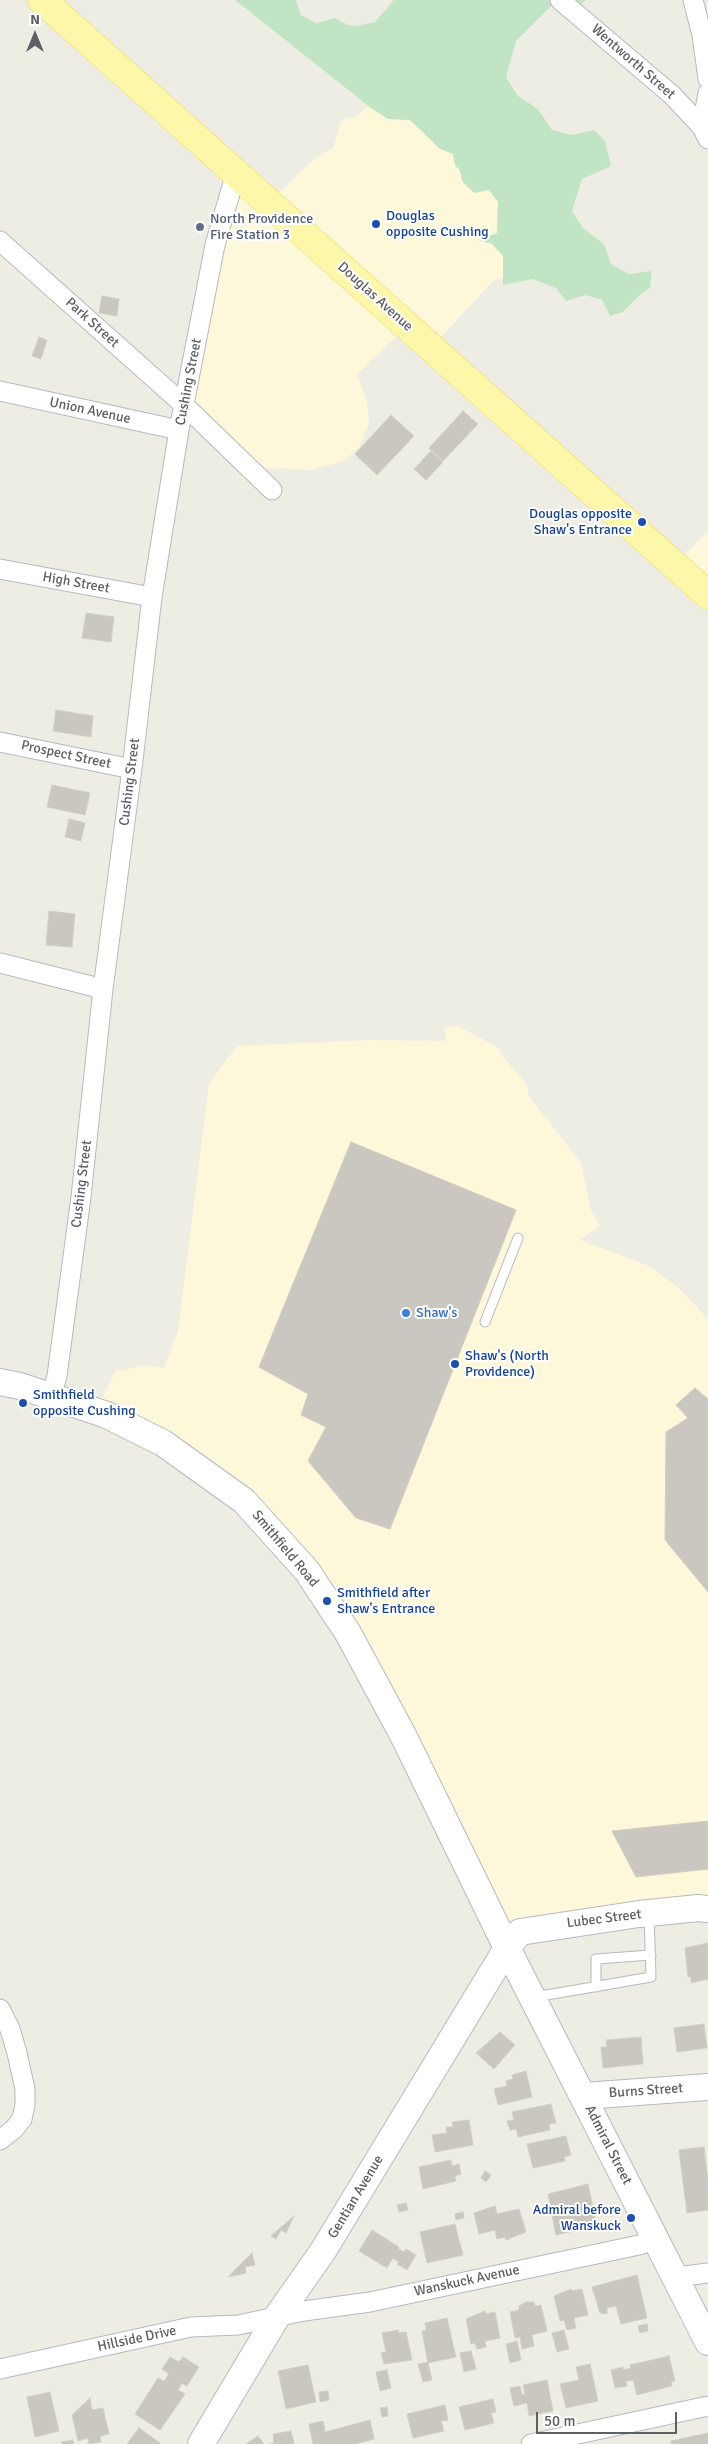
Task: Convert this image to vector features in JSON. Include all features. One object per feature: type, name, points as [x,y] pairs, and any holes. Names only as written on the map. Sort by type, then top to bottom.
[{"type":"main road","name":"Douglas Avenue","points":[[42,0],[708,595]]},
{"type":"main road","name":"Smithfield Road","points":[[0,1382],[20,1386],[107,1415],[146,1434],[186,1458],[244,1501],[307,1571],[348,1633],[404,1737],[507,1948]]},
{"type":"main road","name":"Lubec Street","points":[[507,1948],[520,1932],[698,1908],[708,1909]]},
{"type":"main road","name":"Admiral Street","points":[[507,1948],[677,2277],[708,2342]]},
{"type":"main road","name":"Gentian Avenue","points":[[201,2444],[276,2318],[323,2250],[507,1948]]},
{"type":"main road","name":"Burns Street","points":[[584,2096],[708,2087]]},
{"type":"street","name":"Wentworth Street","points":[[560,0],[672,95],[705,133]]},
{"type":"street","points":[[693,0],[702,36],[708,79]]},
{"type":"street","points":[[705,133],[708,93]]},
{"type":"street","name":"Cushing Street","points":[[51,1396],[57,1376],[81,1198],[103,989],[152,597],[179,430],[215,245],[236,173]]},
{"type":"street","name":"Park Street","points":[[0,241],[184,405],[272,490]]},
{"type":"street","name":"Union Avenue","points":[[0,392],[179,430]]},
{"type":"street","name":"High Street","points":[[0,569],[152,597]]},
{"type":"street","name":"Prospect Street","points":[[0,742],[132,769]]},
{"type":"street","points":[[0,963],[103,989]]},
{"type":"street","points":[[0,2009],[10,2029],[25,2089],[25,2105],[22,2119],[14,2129],[0,2140]]},
{"type":"street","name":"Wanskuck Avenue","points":[[276,2318],[304,2311],[370,2302],[638,2244],[657,2238]]},
{"type":"street","points":[[677,2277],[708,2273]]},
{"type":"street","name":"Hillside Drive","points":[[0,2369],[192,2327],[238,2325],[276,2318]]},
{"type":"street","points":[[531,2444],[708,2406]]},
{"type":"lane","points":[[485,1322],[518,1238]]},
{"type":"lane","points":[[533,1998],[651,1977],[649,1914]]},
{"type":"lane","points":[[596,1987],[596,1959],[650,1955]]},
{"type":"shaded area","points":[[365,108],[374,108],[388,119],[410,120],[440,149],[453,154],[455,165],[460,170],[462,181],[489,190],[498,202],[497,233],[479,240],[492,244],[503,256],[504,277],[493,281],[428,351],[403,330],[357,374],[367,401],[369,423],[359,447],[344,461],[312,470],[245,467],[181,420],[235,180],[268,203],[314,159],[333,148],[342,119],[355,117]]},
{"type":"shaded area","points":[[708,531],[708,596],[675,565]]},
{"type":"shaded area","points":[[456,1025],[499,1048],[503,1057],[527,1084],[529,1096],[581,1163],[591,1210],[600,1226],[580,1240],[649,1266],[679,1288],[708,1319],[708,1908],[500,1932],[315,1596],[232,1505],[98,1405],[117,1369],[122,1371],[142,1365],[164,1368],[178,1331],[209,1084],[237,1046],[368,1040],[446,1041],[444,1028]]},
{"type":"green space","points":[[235,0],[296,0],[301,15],[316,23],[335,18],[348,25],[356,26],[375,22],[394,0],[585,0],[573,15],[555,2],[516,41],[506,77],[518,96],[538,109],[552,130],[572,135],[594,130],[605,141],[611,166],[582,179],[572,211],[583,228],[604,244],[611,264],[629,274],[652,271],[650,288],[643,292],[623,312],[610,316],[602,300],[586,295],[566,301],[556,288],[533,279],[503,285],[503,256],[492,244],[478,240],[497,233],[498,202],[489,190],[474,193],[462,181],[460,171],[455,165],[453,154],[440,149],[410,120],[388,119],[371,108]]},
{"type":"building","points":[[102,296],[119,299],[117,316],[99,313]]},
{"type":"building","points":[[39,337],[47,340],[41,359],[32,356]]},
{"type":"building","points":[[463,411],[478,424],[443,461],[429,448]]},
{"type":"building","points":[[391,415],[414,436],[377,475],[355,454]]},
{"type":"building","points":[[431,451],[443,462],[426,480],[414,469]]},
{"type":"building","points":[[86,613],[114,617],[111,642],[82,638]]},
{"type":"building","points":[[56,710],[93,716],[91,737],[53,731]]},
{"type":"building","points":[[52,785],[90,793],[85,815],[47,807]]},
{"type":"building","points":[[69,819],[85,823],[81,841],[65,837]]},
{"type":"building","points":[[49,911],[75,914],[72,947],[46,945]]},
{"type":"building","points":[[351,1142],[516,1210],[390,1529],[356,1518],[308,1461],[326,1427],[301,1415],[308,1394],[259,1367]]},
{"type":"building","points":[[695,1388],[708,1399],[708,1592],[665,1540],[666,1432],[688,1418],[676,1405]]},
{"type":"building","points":[[708,1821],[708,1869],[636,1877],[612,1831]]},
{"type":"building","points":[[708,1943],[708,1979],[691,1983],[691,1977],[688,1977],[685,1948]]},
{"type":"building","points":[[704,2024],[707,2048],[677,2052],[674,2028]]},
{"type":"building","points":[[500,2032],[515,2045],[494,2069],[476,2053]]},
{"type":"building","points":[[641,2037],[643,2064],[603,2068],[601,2047],[607,2047],[606,2040]]},
{"type":"building","points":[[526,2071],[532,2097],[498,2105],[494,2089],[507,2086],[506,2081],[513,2079],[512,2075]]},
{"type":"building","points":[[551,2104],[556,2123],[549,2124],[550,2130],[518,2137],[516,2129],[510,2130],[507,2121],[514,2120],[512,2112]]},
{"type":"building","points":[[469,2120],[473,2145],[435,2152],[432,2135],[447,2133],[446,2127],[453,2127],[452,2122]]},
{"type":"building","points":[[566,2136],[571,2155],[564,2157],[565,2161],[533,2168],[527,2144]]},
{"type":"building","points":[[704,2147],[708,2181],[708,2210],[687,2213],[679,2150]]},
{"type":"building","points":[[451,2160],[452,2166],[459,2164],[461,2174],[455,2176],[456,2181],[423,2189],[419,2167]]},
{"type":"building","points":[[485,2171],[491,2175],[486,2182],[481,2178]]},
{"type":"building","points":[[588,2184],[597,2226],[556,2235],[548,2194]]},
{"type":"building","points":[[406,2203],[408,2210],[399,2212],[397,2205]]},
{"type":"building","points":[[495,2206],[497,2214],[519,2209],[526,2232],[506,2240],[505,2237],[497,2239],[495,2230],[479,2234],[474,2213]]},
{"type":"building","points":[[463,2212],[464,2218],[456,2220],[455,2214]]},
{"type":"building","points":[[294,2216],[286,2233],[281,2230],[276,2239],[271,2236]]},
{"type":"building","points":[[455,2224],[463,2255],[427,2263],[420,2232]]},
{"type":"building","points":[[372,2230],[399,2247],[398,2249],[404,2252],[406,2249],[416,2255],[407,2270],[397,2264],[399,2262],[393,2258],[387,2268],[359,2251]]},
{"type":"building","points":[[252,2253],[255,2265],[245,2267],[246,2273],[228,2277]]},
{"type":"building","points":[[637,2275],[647,2318],[621,2324],[616,2306],[607,2308],[607,2314],[600,2313],[592,2287]]},
{"type":"building","points":[[571,2289],[571,2291],[582,2289],[588,2315],[574,2318],[576,2328],[567,2330],[564,2320],[560,2321],[554,2296]]},
{"type":"building","points":[[526,2302],[534,2302],[535,2306],[541,2305],[547,2331],[532,2335],[534,2346],[522,2349],[520,2337],[515,2338],[510,2312],[519,2310],[519,2306]]},
{"type":"building","points":[[485,2311],[486,2314],[495,2312],[500,2338],[485,2341],[486,2347],[477,2349],[475,2343],[471,2344],[466,2319]]},
{"type":"building","points":[[447,2318],[456,2357],[428,2363],[422,2331],[426,2330],[425,2323]]},
{"type":"building","points":[[647,2324],[648,2331],[640,2333],[638,2326]]},
{"type":"building","points":[[398,2330],[399,2333],[406,2332],[412,2360],[384,2364],[381,2353],[386,2352],[382,2333]]},
{"type":"building","points":[[564,2330],[569,2349],[557,2352],[552,2333]]},
{"type":"building","points":[[517,2341],[521,2360],[510,2363],[506,2344]]},
{"type":"building","points":[[471,2351],[476,2369],[464,2372],[460,2353]]},
{"type":"building","points":[[669,2356],[675,2381],[671,2382],[672,2386],[637,2395],[633,2380],[626,2381],[627,2386],[615,2388],[611,2370],[623,2367],[623,2370],[631,2368],[630,2365]]},
{"type":"building","points":[[170,2357],[179,2362],[183,2357],[199,2367],[187,2386],[182,2383],[178,2390],[185,2394],[160,2430],[135,2414],[158,2378],[164,2381],[169,2374],[162,2369]]},
{"type":"building","points":[[428,2362],[432,2380],[423,2382],[418,2364]]},
{"type":"building","points":[[590,2364],[598,2401],[566,2408],[560,2384],[579,2380],[576,2367]]},
{"type":"building","points":[[308,2365],[316,2402],[286,2409],[278,2371]]},
{"type":"building","points":[[387,2370],[391,2388],[380,2391],[376,2372]]},
{"type":"building","points":[[547,2380],[553,2411],[529,2416],[527,2403],[514,2406],[510,2388],[520,2386],[522,2394],[525,2394],[523,2385]]},
{"type":"building","points":[[328,2391],[329,2400],[320,2402],[319,2392]]},
{"type":"building","points":[[50,2392],[59,2431],[35,2437],[27,2397]]},
{"type":"building","points":[[90,2398],[92,2410],[103,2408],[109,2434],[100,2436],[101,2442],[89,2444],[88,2438],[78,2441],[72,2415]]},
{"type":"building","points":[[493,2399],[496,2412],[491,2413],[494,2423],[465,2430],[459,2407]]},
{"type":"building","points":[[445,2405],[448,2420],[441,2421],[444,2431],[413,2438],[407,2414]]},
{"type":"building","points":[[387,2407],[388,2416],[382,2417],[380,2408]]},
{"type":"building","points":[[370,2420],[374,2439],[355,2444],[313,2444],[309,2424],[323,2421],[325,2432]]},
{"type":"building","points":[[139,2428],[160,2443],[160,2444],[127,2444]]},
{"type":"building","points":[[291,2431],[294,2444],[269,2444],[274,2443],[273,2434]]},
{"type":"building","points":[[708,2433],[708,2444],[671,2444],[671,2441]]},
{"type":"building","points":[[258,2436],[264,2444],[246,2444]]},
{"type":"building","points":[[73,2440],[74,2444],[62,2444],[61,2442]]},
{"type":"place","name":"Douglas opposite Cushing","points":[[376,224]]},
{"type":"place","name":"North Providence Fire Station 3","points":[[200,227]]},
{"type":"place","name":"Douglas opposite Shaw's Entrance","points":[[642,522]]},
{"type":"place","name":"Shaw's","points":[[406,1313]]},
{"type":"place","name":"Shaw's (North Providence)","points":[[455,1364]]},
{"type":"place","name":"Smithfield opposite Cushing","points":[[23,1403]]},
{"type":"place","name":"Smithfield after Shaw's Entrance","points":[[327,1601]]},
{"type":"place","name":"Admiral before Wanskuck","points":[[631,2218]]}]
